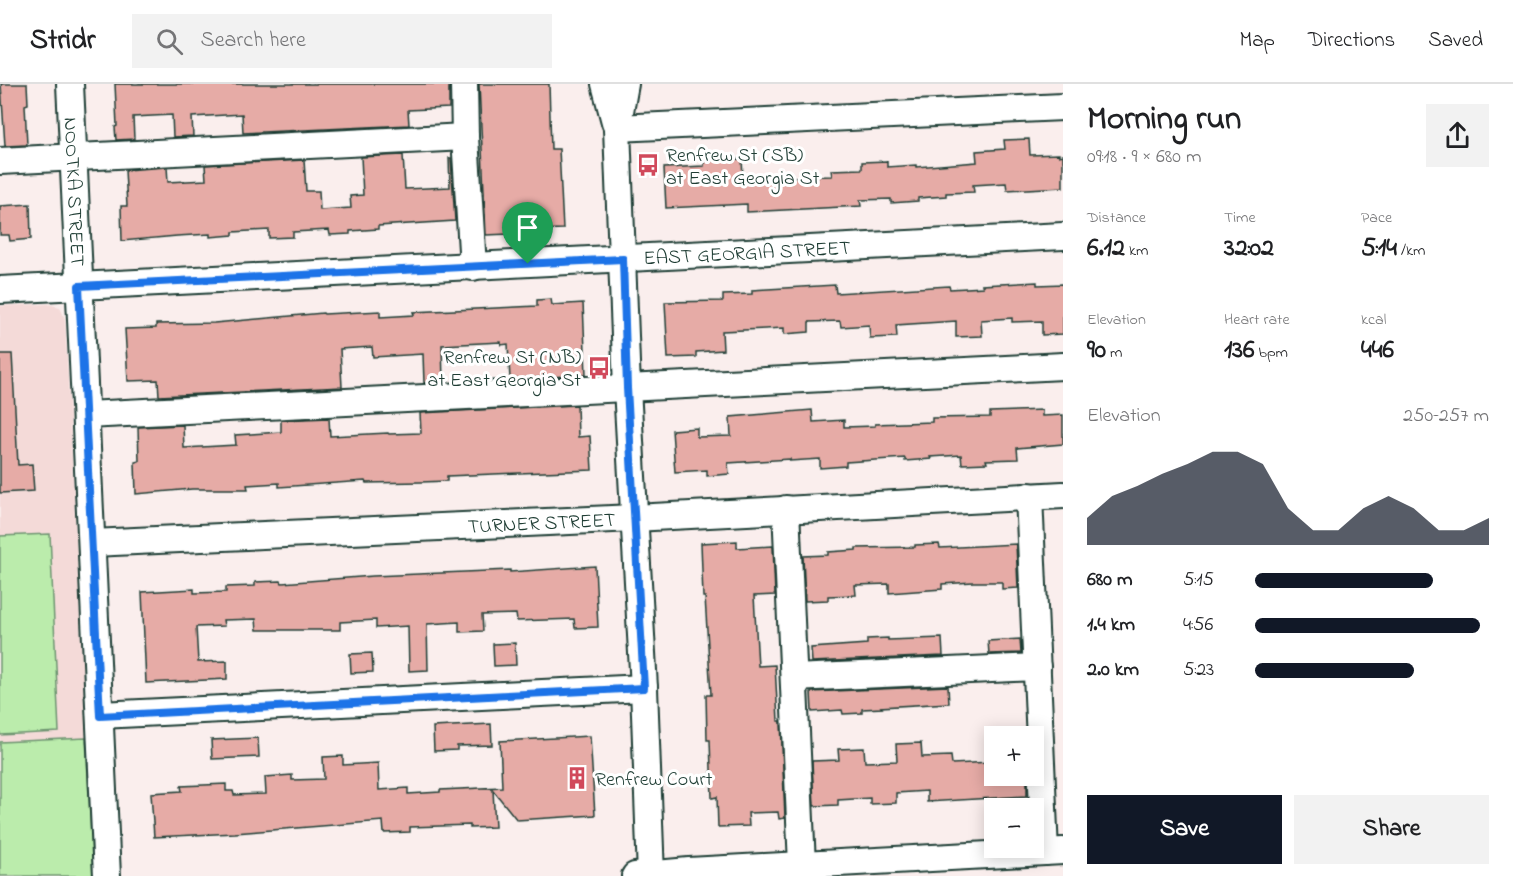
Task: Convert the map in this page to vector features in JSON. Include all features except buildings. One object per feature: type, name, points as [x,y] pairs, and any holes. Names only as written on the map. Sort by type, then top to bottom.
[{"type":"street","name":"NOOTKA STREET","points":[[70,84],[107,876]]},
{"type":"street","points":[[464,84],[473,267]]},
{"type":"street","points":[[604,84],[617,128]]},
{"type":"street","points":[[625,84],[617,128],[627,388],[644,688],[646,876],[1054,851],[1037,667],[1029,496]]},
{"type":"street","points":[[617,128],[1063,107]]},
{"type":"street","points":[[0,161],[465,137]]},
{"type":"street","name":"EAST GEORGIA STREET","points":[[0,290],[1063,236]]},
{"type":"street","points":[[86,415],[1063,366]]},
{"type":"street","name":"TURNER STREET","points":[[92,543],[1063,495]]},
{"type":"street","points":[[786,509],[802,865]]},
{"type":"street","points":[[794,678],[1037,667]]},
{"type":"street","points":[[100,716],[644,688]]},
{"type":"shaded area","points":[[48,304],[60,307],[65,319],[86,738],[0,742],[0,306]]},
{"type":"green space","points":[[50,534],[59,732],[0,735],[0,536]]},
{"type":"green space","points":[[86,738],[93,876],[0,876],[0,742]]},
{"type":"place","name":"Renfrew St (SB) at East Georgia St","points":[[648,165]]},
{"type":"place","name":"Renfrew St (NB) at East Georgia St","points":[[599,368]]},
{"type":"place","name":"Renfrew Court","points":[[577,778]]},
{"type":"route","points":[[623,259],[627,388],[644,688],[100,716],[79,286],[528,264],[623,259]]}]
